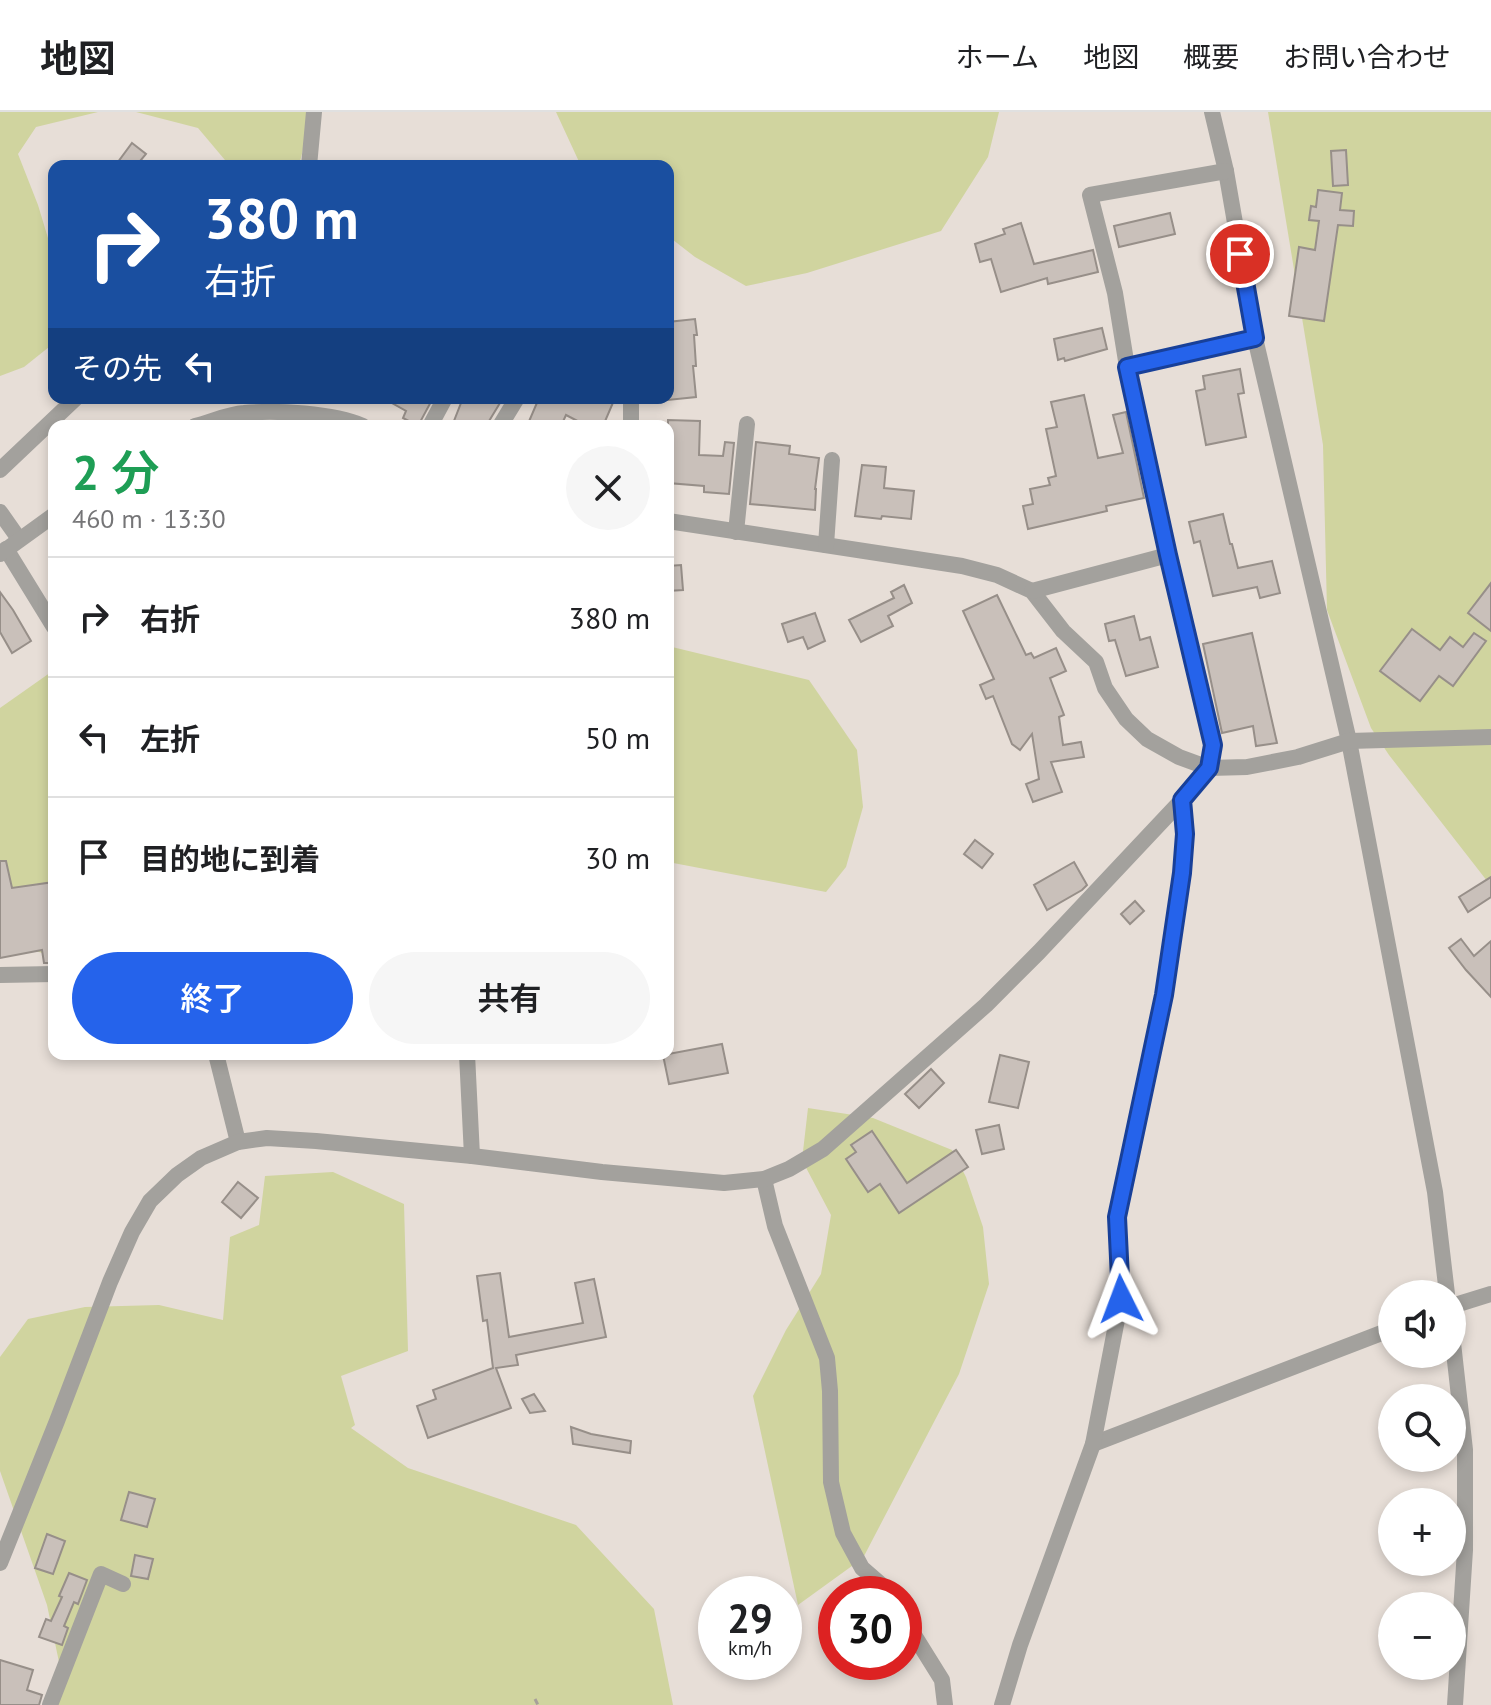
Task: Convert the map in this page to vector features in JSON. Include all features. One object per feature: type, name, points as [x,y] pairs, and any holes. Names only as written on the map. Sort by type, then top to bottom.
[{"type":"street","points":[[310,160],[314,112]]},
{"type":"street","points":[[1212,112],[1226,171],[1255,338],[1349,741],[1435,1192],[1445,1280]]},
{"type":"street","points":[[0,1563],[132,1232],[150,1201],[177,1175],[201,1158],[238,1142],[267,1138],[724,1183],[764,1179],[789,1169],[823,1149],[986,1005],[1182,800],[1209,768],[1213,745],[1127,367],[1115,293],[1090,195],[1226,171]]},
{"type":"street","points":[[1127,367],[1255,338]]},
{"type":"street","points":[[53,420],[70,404]]},
{"type":"street","points":[[217,420],[242,413],[299,413],[342,420]]},
{"type":"street","points":[[736,532],[747,424]]},
{"type":"street","points":[[0,470],[48,425]]},
{"type":"street","points":[[826,545],[832,460]]},
{"type":"street","points":[[0,512],[9,547],[48,616]]},
{"type":"street","points":[[9,547],[48,519]]},
{"type":"street","points":[[674,522],[962,566],[997,575],[1032,591],[1063,631],[1096,662],[1105,688],[1126,719],[1147,739],[1179,757],[1209,768],[1247,767],[1298,757],[1349,741],[1491,737]]},
{"type":"street","points":[[1032,591],[1168,555]]},
{"type":"street","points":[[1002,1705],[1020,1645],[1093,1444],[1121,1299],[1117,1217],[1164,995],[1182,873],[1185,834],[1182,800]]},
{"type":"street","points":[[0,975],[48,974]]},
{"type":"street","points":[[218,1060],[238,1142]]},
{"type":"street","points":[[467,1060],[472,1156]]},
{"type":"street","points":[[764,1179],[775,1226],[827,1358],[831,1482],[843,1533],[862,1568],[871,1576]]},
{"type":"street","points":[[1466,1302],[1491,1294]]},
{"type":"street","points":[[1093,1444],[1378,1334]]},
{"type":"street","points":[[1455,1705],[1465,1550],[1465,1450],[1456,1368]]},
{"type":"street","points":[[50,1705],[101,1574],[123,1584]]},
{"type":"street","points":[[922,1648],[942,1680],[945,1705]]},
{"type":"path","points":[[535,1699],[538,1705]]},
{"type":"green space","points":[[0,112],[98,112],[36,127],[18,154],[48,238],[48,348],[24,367],[0,376]]},
{"type":"green space","points":[[136,112],[308,112],[300,160],[225,160],[198,128]]},
{"type":"green space","points":[[556,112],[999,112],[988,157],[941,231],[807,273],[746,286],[695,257],[674,241],[674,160],[578,160]]},
{"type":"green space","points":[[1268,112],[1491,112],[1491,886],[1371,728],[1327,610],[1323,445]]},
{"type":"green space","points":[[674,647],[809,680],[857,750],[863,807],[846,867],[826,892],[674,863]]},
{"type":"green space","points":[[48,674],[48,955],[0,939],[0,708]]},
{"type":"green space","points":[[808,1108],[873,1118],[952,1150],[966,1177],[983,1227],[989,1284],[959,1374],[863,1558],[838,1576],[818,1576],[818,1591],[802,1602],[802,1576],[792,1576],[753,1396],[786,1330],[821,1274],[831,1215],[802,1160]]},
{"type":"green space","points":[[333,1172],[404,1204],[408,1351],[341,1376],[355,1425],[351,1428],[408,1468],[576,1525],[654,1609],[673,1705],[51,1705],[59,1662],[47,1605],[0,1471],[0,1357],[28,1319],[85,1307],[159,1305],[223,1320],[230,1237],[259,1225],[265,1176]]},
{"type":"building","points":[[132,143],[146,154],[141,160],[119,160]]},
{"type":"building","points":[[1346,150],[1348,185],[1333,186],[1331,151]]},
{"type":"building","points":[[1318,190],[1342,193],[1340,210],[1354,211],[1353,226],[1338,225],[1324,321],[1289,316],[1299,247],[1315,250],[1319,221],[1309,220],[1311,206],[1316,207]]},
{"type":"building","points":[[1170,213],[1175,234],[1119,247],[1114,226]]},
{"type":"building","points":[[1021,223],[1034,264],[1093,250],[1098,272],[1048,284],[1047,278],[1001,292],[991,259],[980,262],[975,244],[1005,234],[1003,229]]},
{"type":"building","points":[[695,319],[696,366],[693,366],[696,397],[674,399],[674,321]]},
{"type":"building","points":[[1102,328],[1107,349],[1065,361],[1064,358],[1058,360],[1054,339]]},
{"type":"building","points":[[1240,369],[1244,393],[1238,394],[1246,437],[1206,445],[1196,391],[1205,389],[1203,376]]},
{"type":"building","points":[[1084,395],[1098,458],[1123,453],[1113,415],[1126,412],[1144,498],[1106,506],[1107,511],[1028,529],[1023,506],[1033,504],[1030,489],[1050,485],[1048,478],[1056,476],[1046,429],[1057,427],[1051,402]]},
{"type":"building","points":[[394,404],[430,404],[421,420],[403,418],[406,411]]},
{"type":"building","points":[[461,404],[499,404],[490,420],[454,420]]},
{"type":"building","points":[[536,404],[612,404],[606,420],[576,420],[566,415],[564,420],[530,420]]},
{"type":"building","points":[[674,420],[700,421],[699,455],[723,456],[725,442],[734,443],[729,494],[704,492],[704,486],[674,484]]},
{"type":"building","points":[[756,442],[790,446],[789,454],[819,458],[815,510],[750,504]]},
{"type":"building","points":[[862,465],[886,467],[884,488],[914,491],[911,519],[855,516]]},
{"type":"building","points":[[1223,514],[1238,568],[1272,561],[1280,593],[1260,598],[1257,587],[1213,596],[1200,541],[1194,543],[1189,522]]},
{"type":"building","points":[[681,565],[683,590],[674,591],[674,566]]},
{"type":"building","points":[[1491,583],[1491,631],[1468,613]]},
{"type":"building","points":[[904,585],[912,603],[888,616],[893,626],[861,642],[849,620],[894,598],[891,592]]},
{"type":"building","points":[[0,592],[31,641],[12,653],[0,632]]},
{"type":"building","points":[[997,595],[1026,655],[1031,653],[1034,658],[1056,648],[1066,671],[1050,678],[1064,715],[1059,717],[1063,745],[1081,742],[1084,757],[1051,762],[1062,792],[1033,802],[1026,784],[1039,779],[1032,734],[1020,750],[1012,744],[993,696],[986,699],[980,685],[994,679],[963,611]]},
{"type":"building","points":[[815,613],[825,641],[808,649],[803,637],[788,642],[782,624]]},
{"type":"building","points":[[1134,616],[1140,640],[1150,637],[1158,667],[1126,676],[1115,640],[1109,641],[1105,624]]},
{"type":"building","points":[[1412,629],[1440,650],[1450,637],[1463,647],[1474,633],[1486,641],[1453,686],[1439,676],[1420,701],[1380,671]]},
{"type":"building","points":[[1252,633],[1277,743],[1256,746],[1253,726],[1222,733],[1203,644]]},
{"type":"building","points":[[975,840],[993,854],[982,868],[964,854]]},
{"type":"building","points":[[0,861],[6,861],[12,888],[48,883],[48,963],[44,963],[42,950],[0,958]]},
{"type":"building","points":[[1074,862],[1087,885],[1047,910],[1034,885]]},
{"type":"building","points":[[1491,877],[1491,897],[1468,912],[1459,897]]},
{"type":"building","points":[[1135,901],[1144,911],[1130,924],[1121,914]]},
{"type":"building","points":[[1461,939],[1474,956],[1491,941],[1491,997],[1449,948]]},
{"type":"building","points":[[722,1044],[728,1073],[669,1084],[664,1060],[674,1060],[674,1053]]},
{"type":"building","points":[[1000,1055],[1029,1062],[1018,1108],[989,1102]]},
{"type":"building","points":[[931,1069],[944,1083],[919,1108],[905,1094]]},
{"type":"building","points":[[999,1125],[1004,1149],[982,1154],[976,1130]]},
{"type":"building","points":[[872,1131],[907,1183],[956,1150],[968,1167],[899,1213],[880,1184],[868,1192],[846,1159],[856,1152],[851,1145]]},
{"type":"building","points":[[238,1182],[258,1198],[241,1218],[222,1202]]},
{"type":"building","points":[[500,1273],[509,1337],[583,1323],[575,1283],[594,1279],[606,1337],[516,1355],[518,1365],[496,1368],[511,1408],[428,1438],[417,1406],[436,1399],[433,1390],[493,1368],[477,1276]]},
{"type":"building","points":[[534,1394],[545,1411],[530,1413],[522,1399]]},
{"type":"building","points":[[571,1427],[631,1441],[630,1453],[573,1444]]},
{"type":"building","points":[[129,1492],[155,1499],[147,1527],[121,1520]]},
{"type":"building","points":[[47,1534],[65,1541],[53,1574],[35,1568]]},
{"type":"building","points":[[135,1555],[153,1559],[148,1579],[131,1576]]},
{"type":"building","points":[[69,1573],[87,1580],[78,1604],[74,1602],[64,1626],[68,1628],[62,1645],[39,1637],[46,1619],[51,1621]]},
{"type":"building","points":[[0,1660],[33,1670],[27,1690],[42,1695],[39,1705],[0,1705]]},
{"type":"route","points":[[1121,1299],[1117,1217],[1164,995],[1182,873],[1185,834],[1182,800],[1209,768],[1213,745],[1127,367],[1255,338],[1240,254]]}]
